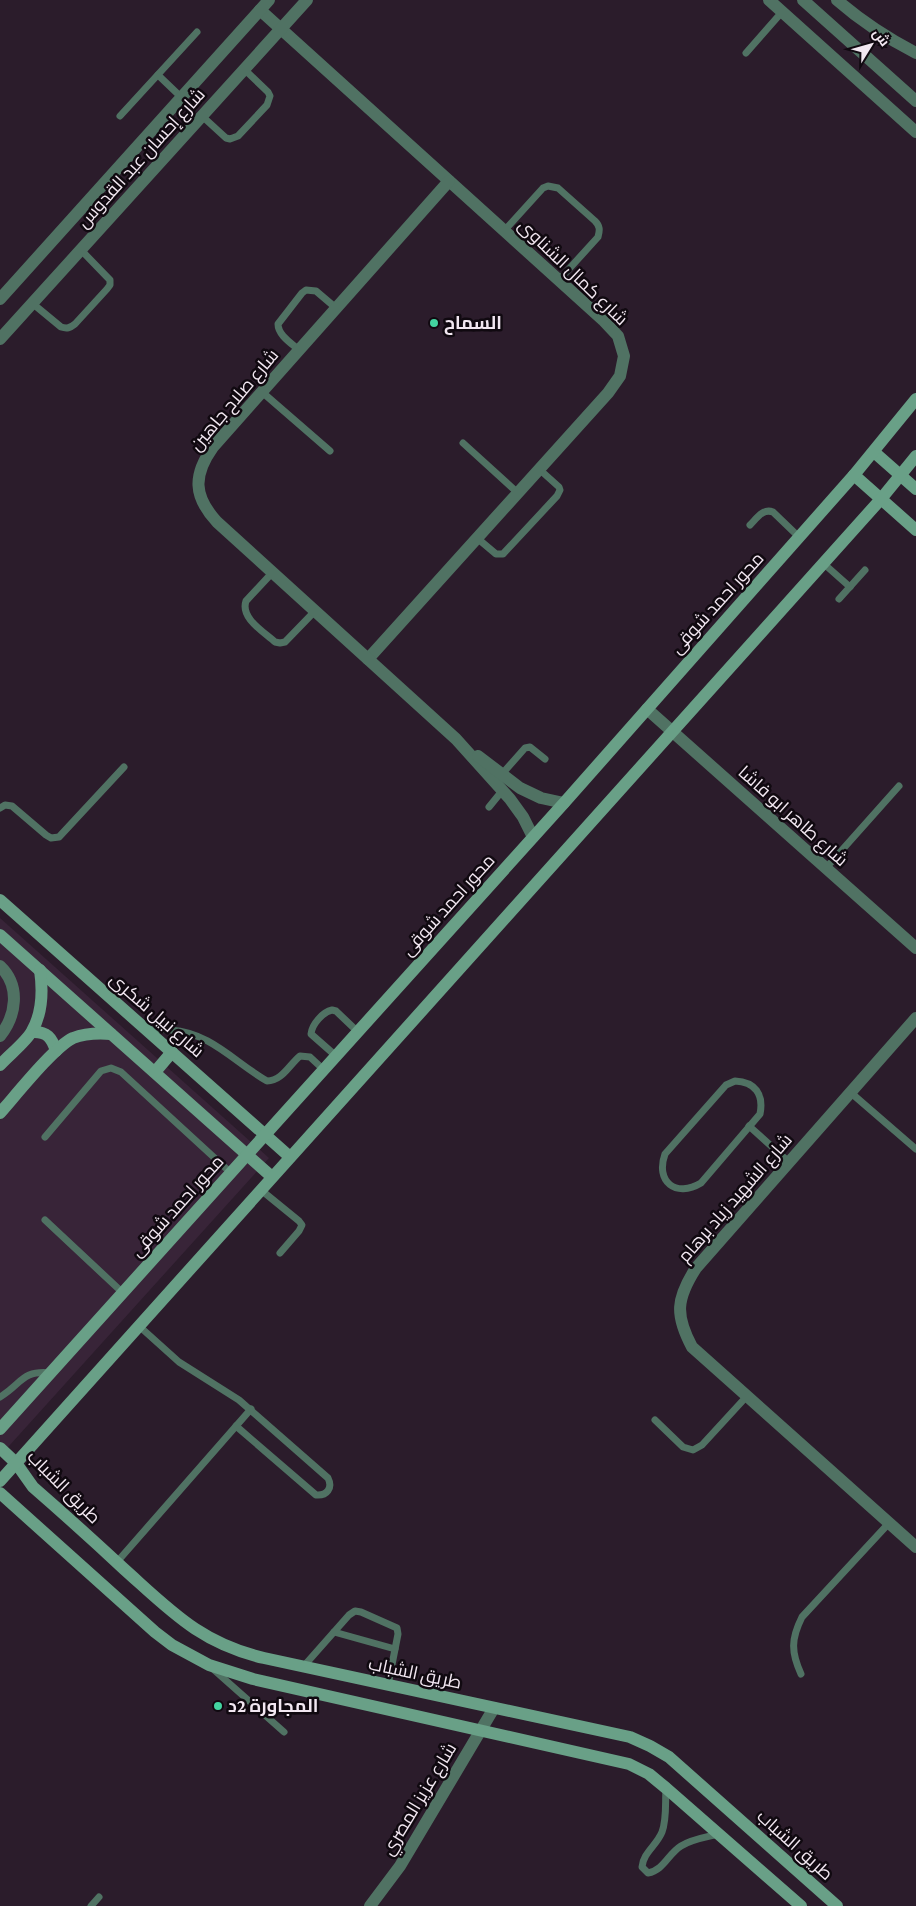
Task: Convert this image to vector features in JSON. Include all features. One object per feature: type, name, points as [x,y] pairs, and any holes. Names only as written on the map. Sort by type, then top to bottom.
[{"type":"street","name":"شارع إحسان عبد القدوس","points":[[0,299],[269,0]]},
{"type":"street","name":"شارع إحسان عبد القدوس","points":[[0,339],[307,0]]},
{"type":"street","points":[[769,0],[916,132]]},
{"type":"street","points":[[803,0],[916,101]]},
{"type":"street","points":[[836,0],[892,41],[916,53]]},
{"type":"street","name":"شارع كمال الشناوى","points":[[260,10],[604,320],[618,336],[624,356],[620,376],[616,382],[368,659]]},
{"type":"street","name":"شارع صلاح جاهين","points":[[449,181],[213,447],[203,461],[198,477],[199,494],[205,510],[217,522],[456,740],[523,817],[533,837]]},
{"type":"street","name":"محور احمد شوقى","points":[[0,1429],[564,803],[854,475],[916,399]]},
{"type":"street","points":[[874,452],[916,489]]},
{"type":"street","points":[[0,1481],[881,499],[916,456]]},
{"type":"street","points":[[854,475],[916,530]]},
{"type":"street","name":"شارع طاهر ابو فاشا","points":[[647,709],[916,948]]},
{"type":"street","name":"شارع صلاح جاهين","points":[[456,740],[520,788],[541,798],[564,803]]},
{"type":"street","name":"شارع نبيل شكرى","points":[[0,900],[290,1157]]},
{"type":"street","points":[[0,935],[272,1177]]},
{"type":"street","points":[[0,966],[11,982],[14,997],[13,1012],[8,1026],[0,1036]]},
{"type":"street","points":[[0,1065],[32,1032],[40,1012],[43,990],[40,970]]},
{"type":"street","name":"شارع الشهيد زياد برهام","points":[[916,1018],[696,1268],[684,1286],[680,1307],[682,1328],[692,1347],[916,1547]]},
{"type":"street","points":[[32,1032],[45,1033],[50,1037],[56,1052]]},
{"type":"street","points":[[0,1113],[56,1052],[72,1039],[91,1033],[112,1034]]},
{"type":"street","points":[[155,1072],[172,1052]]},
{"type":"street","name":"طريق الشباب","points":[[0,1448],[16,1463],[33,1487],[174,1614],[206,1637],[244,1653],[303,1667],[630,1737],[669,1757],[838,1906]]},
{"type":"street","points":[[0,1493],[155,1632],[172,1645],[208,1665],[252,1679],[630,1764],[649,1774],[666,1788],[800,1906]]},
{"type":"street","name":"شارع عزيز المصري","points":[[370,1906],[400,1866],[494,1708]]},
{"type":"lane","points":[[746,53],[782,12]]},
{"type":"lane","points":[[120,116],[197,32]]},
{"type":"lane","points":[[202,116],[226,138],[230,139],[238,136],[267,105],[270,96],[268,92],[244,69]]},
{"type":"lane","points":[[158,75],[181,97]]},
{"type":"lane","points":[[504,231],[544,188],[548,186],[558,188],[599,225],[600,231],[598,237],[559,280]]},
{"type":"lane","points":[[32,303],[61,327],[71,328],[75,324],[110,285],[110,280],[81,250]]},
{"type":"lane","points":[[299,350],[278,330],[280,319],[306,290],[311,289],[336,308]]},
{"type":"lane","points":[[262,392],[330,451]]},
{"type":"lane","points":[[464,443],[518,492]]},
{"type":"lane","points":[[477,538],[496,554],[503,554],[558,496],[560,490],[558,487],[539,469]]},
{"type":"lane","points":[[750,525],[764,511],[769,511],[773,512],[799,537]]},
{"type":"lane","points":[[823,563],[850,587]]},
{"type":"lane","points":[[839,600],[865,570]]},
{"type":"lane","points":[[272,573],[244,606],[247,617],[268,636],[275,642],[285,642],[315,611]]},
{"type":"lane","points":[[502,774],[525,748],[530,747],[545,759]]},
{"type":"lane","points":[[0,808],[5,805],[12,806],[46,835],[51,838],[59,837],[124,767]]},
{"type":"lane","points":[[826,868],[899,786]]},
{"type":"lane","points":[[489,807],[502,791]]},
{"type":"lane","points":[[336,1056],[312,1034],[311,1030],[328,1010],[332,1010],[358,1032]]},
{"type":"lane","points":[[147,1030],[170,1029],[193,1034],[214,1043],[267,1081],[280,1078],[300,1056],[310,1057],[324,1070]]},
{"type":"lane","points":[[45,1138],[101,1071],[110,1068],[116,1069],[232,1173]]},
{"type":"lane","points":[[735,1081],[745,1082],[754,1086],[760,1094],[762,1104],[760,1114],[749,1126],[701,1183],[691,1189],[680,1190],[670,1185],[663,1176],[661,1165],[665,1154],[726,1086],[735,1081]]},
{"type":"lane","points":[[850,1092],[916,1149]]},
{"type":"lane","points":[[749,1126],[790,1162]]},
{"type":"lane","points":[[261,1190],[302,1225],[280,1253]]},
{"type":"lane","points":[[45,1220],[123,1293]]},
{"type":"lane","points":[[139,1326],[179,1362],[225,1390],[251,1409],[328,1478],[331,1483],[330,1489],[321,1496],[316,1495],[236,1426]]},
{"type":"lane","points":[[0,1397],[20,1379],[29,1374],[39,1372],[51,1373]]},
{"type":"lane","points":[[655,1420],[683,1446],[693,1450],[702,1445],[747,1396]]},
{"type":"lane","points":[[117,1562],[251,1409]]},
{"type":"lane","points":[[801,1674],[795,1660],[793,1645],[795,1630],[802,1617],[889,1523]]},
{"type":"lane","points":[[303,1667],[349,1615],[355,1611],[361,1612],[397,1628],[398,1634],[388,1685]]},
{"type":"lane","points":[[334,1632],[395,1648]]},
{"type":"lane","points":[[208,1665],[284,1732]]},
{"type":"lane","points":[[666,1788],[664,1824],[661,1833],[643,1859],[642,1867],[648,1873],[656,1871],[679,1846],[719,1834]]},
{"type":"lane","points":[[91,1906],[99,1897]]},
{"type":"shaded area","points":[[0,918],[269,1158],[0,1456]]},
{"type":"place","name":"السماح","points":[[434,323]]},
{"type":"place","name":"المجاورة 2د","points":[[218,1706]]}]
